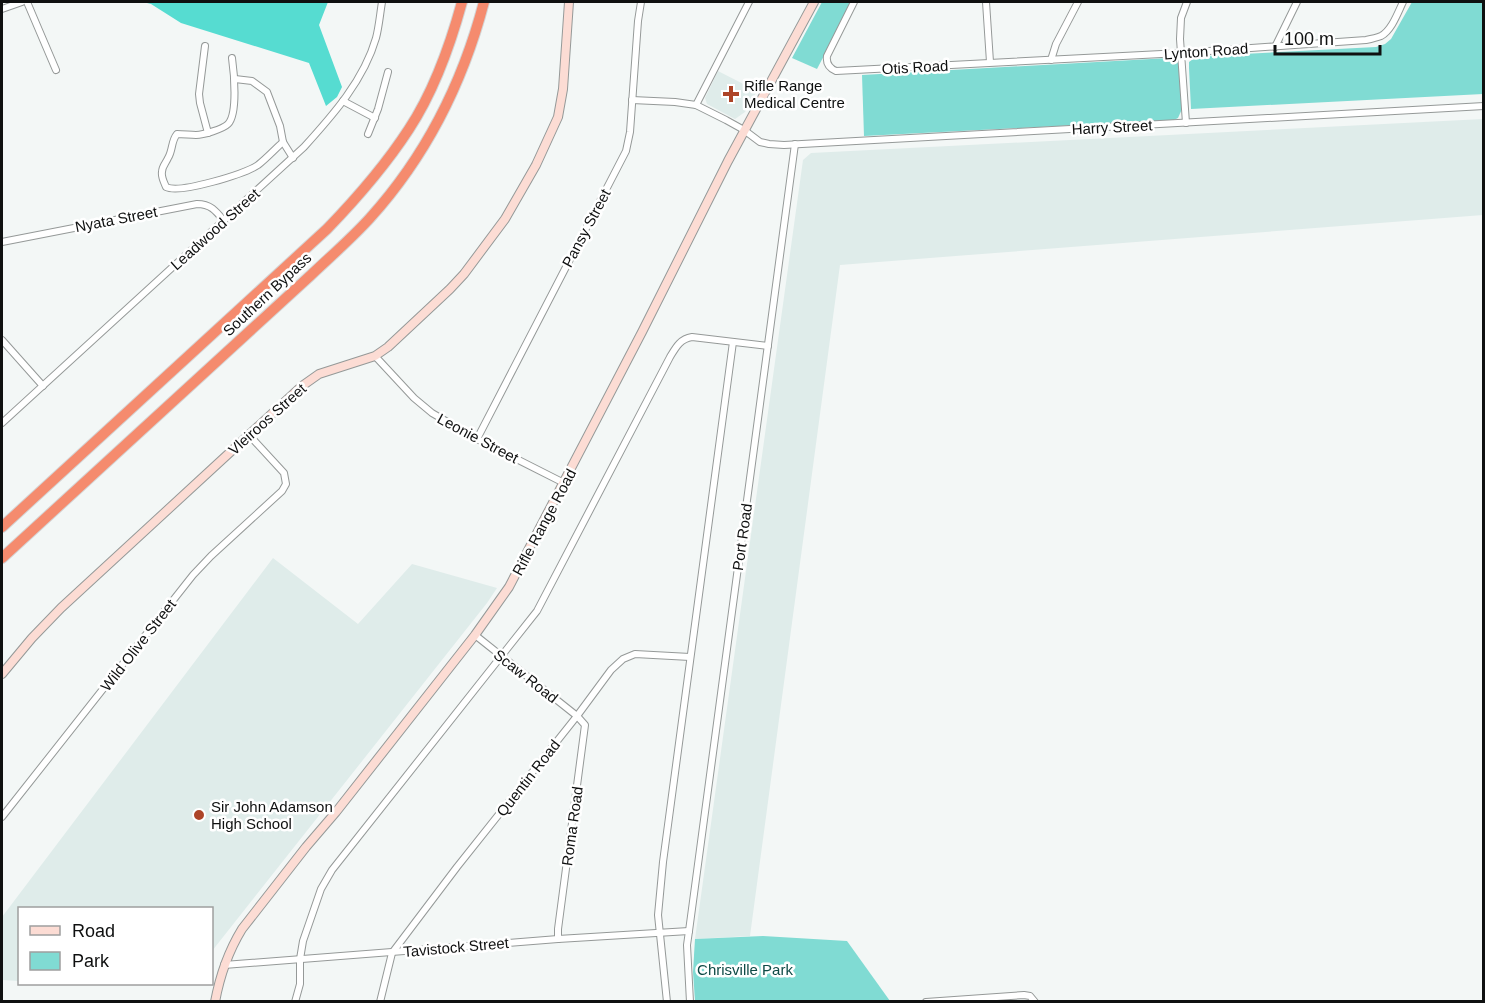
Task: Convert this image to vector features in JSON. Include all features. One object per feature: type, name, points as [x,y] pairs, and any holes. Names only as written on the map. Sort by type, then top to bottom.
[{"type":"highway","name":"Southern Bypass","points":[[2,527],[320,236],[375,178],[410,129],[423,105],[444,58],[462,2]]},
{"type":"highway","name":"Southern Bypass","points":[[2,558],[311,275],[370,217],[402,179],[437,125],[467,58],[486,2]]},
{"type":"main road","name":"Vleiroos Street","points":[[2,675],[61,608],[314,377],[375,356],[413,324],[464,274],[505,219],[552,132],[560,109],[569,2]]},
{"type":"main road","name":"Rifle Range Road","points":[[215,1002],[224,965],[235,939],[475,635],[509,587],[744,130],[814,2]]},
{"type":"street","points":[[2,9],[22,2]]},
{"type":"street","points":[[27,2],[56,70]]},
{"type":"street","name":"Leadwood Street","points":[[2,423],[293,158],[316,134],[343,101],[373,46],[382,2]]},
{"type":"street","name":"Pansy Street","points":[[477,439],[626,151],[630,132],[641,2]]},
{"type":"street","points":[[632,100],[696,105],[749,2]]},
{"type":"street","name":"Otis Road","points":[[854,2],[827,56],[829,67],[833,70],[990,62]]},
{"type":"street","points":[[986,2],[990,62]]},
{"type":"street","points":[[1051,60],[1059,37],[1078,2]]},
{"type":"street","points":[[1186,123],[1181,18],[1187,2]]},
{"type":"street","points":[[1275,47],[1297,2]]},
{"type":"street","name":"Lynton Road","points":[[990,62],[1181,53],[1378,38],[1389,28],[1403,2]]},
{"type":"street","points":[[205,46],[200,103],[208,133]]},
{"type":"street","points":[[232,58],[235,79],[232,118],[224,127],[208,133],[177,134],[173,139],[169,157],[161,173],[166,187],[172,189],[210,183],[251,168],[283,142]]},
{"type":"street","points":[[368,134],[388,72]]},
{"type":"street","points":[[235,79],[252,81],[267,92],[280,126],[283,142],[293,158]]},
{"type":"street","points":[[343,101],[375,117]]},
{"type":"street","name":"Harry Street","points":[[696,105],[763,142],[777,145],[1484,106]]},
{"type":"street","name":"Port Road","points":[[690,1002],[687,945],[795,144]]},
{"type":"street","name":"Nyata Street","points":[[2,242],[197,204],[212,207],[224,221]]},
{"type":"street","points":[[295,1002],[301,975],[300,959],[303,940],[327,878],[540,606],[677,346],[684,339],[692,337],[768,346]]},
{"type":"street","points":[[2,340],[43,386]]},
{"type":"street","points":[[667,1002],[658,904],[733,342]]},
{"type":"street","name":"Leonie Street","points":[[375,356],[425,408],[477,439],[564,483]]},
{"type":"street","name":"Wild Olive Street","points":[[2,817],[193,575],[280,494],[286,484],[282,470],[249,435]]},
{"type":"street","name":"Scaw Road","points":[[475,635],[577,716]]},
{"type":"street","name":"Quentin Road","points":[[392,952],[611,670],[627,657],[635,654],[690,657]]},
{"type":"street","name":"Roma Road","points":[[558,939],[585,725],[577,716]]},
{"type":"street","name":"Tavistock Street","points":[[224,965],[689,931]]},
{"type":"street","points":[[381,1002],[392,952]]},
{"type":"street","points":[[926,1002],[1024,995],[1030,996],[1035,1002]]},
{"type":"shaded area","points":[[143,2],[328,2],[319,25],[342,87],[337,97],[326,106],[309,63],[181,23],[151,4]]},
{"type":"shaded area","name":"Rifle Range Medical Centre","points":[[718,71],[757,91],[745,112],[735,119],[707,104],[705,98]]},
{"type":"shaded area","points":[[1483,119],[1483,215],[840,265],[750,936],[695,939],[803,160],[811,153]]},
{"type":"shaded area","name":"Sir John Adamson High School","points":[[273,558],[358,624],[412,564],[497,588],[213,950],[213,907],[18,907],[18,981],[2,980],[2,917]]},
{"type":"green space","points":[[822,2],[852,2],[817,69],[792,58]]},
{"type":"green space","points":[[1412,2],[1483,2],[1483,94],[1191,109],[1189,62],[1193,59],[1205,56],[1376,47],[1391,39]]},
{"type":"green space","points":[[1169,58],[1176,60],[1179,65],[1182,109],[1178,118],[1174,120],[864,136],[862,75]]},
{"type":"green space","name":"Chrisville Park","points":[[763,936],[847,941],[890,1001],[695,1001],[693,972],[695,939]]},
{"type":"place","name":"Rifle Range Medical Centre","points":[[731,94]]},
{"type":"place","name":"Sir John Adamson High School","points":[[199,815]]}]
